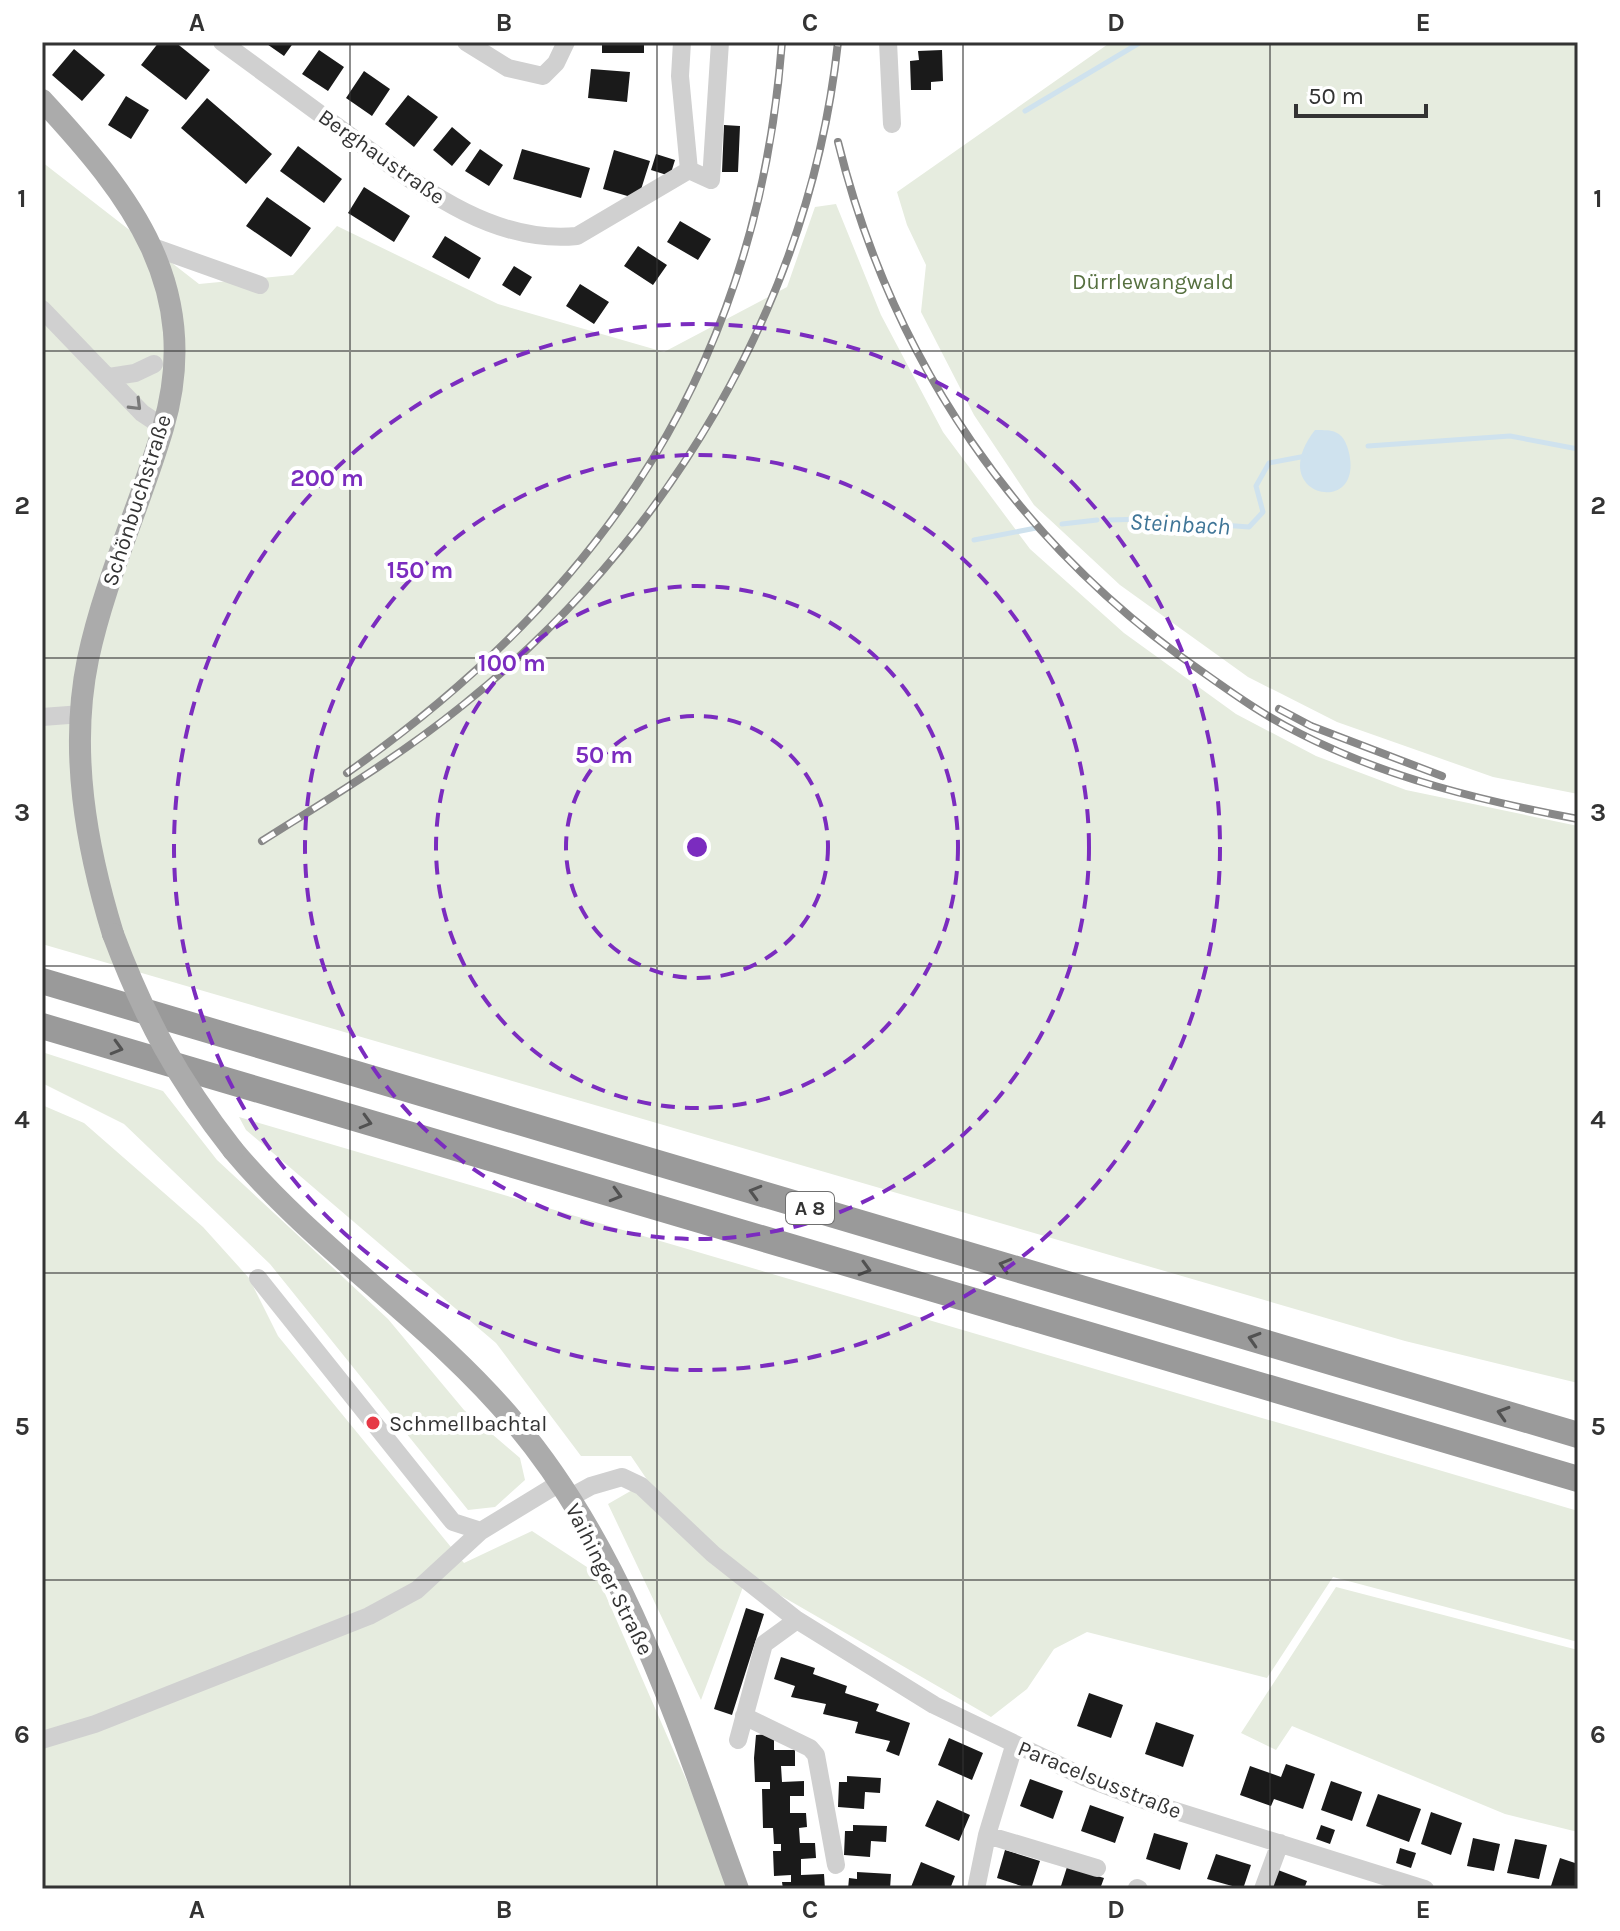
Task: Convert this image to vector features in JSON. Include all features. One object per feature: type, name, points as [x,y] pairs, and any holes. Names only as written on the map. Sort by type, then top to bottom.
[{"type":"highway","name":"A 8","points":[[42,981],[1578,1435]]},
{"type":"highway","name":"A 8","points":[[42,1026],[1578,1479]]},
{"type":"main road","name":"Schönbuchstraße","points":[[42,100],[108,174],[131,206],[153,247],[169,297],[172,321],[171,387],[163,427],[99,612],[87,662],[82,714],[85,815],[113,934]]},
{"type":"main road","name":"Vaihinger Straße","points":[[113,934],[134,991],[171,1065],[233,1150],[307,1228],[477,1381],[515,1423],[564,1491],[607,1563],[650,1653],[738,1889]]},
{"type":"street","name":"Berghaustraße","points":[[222,42],[425,190],[471,214],[515,231],[557,238],[577,236],[689,170]]},
{"type":"street","points":[[466,42],[508,68],[543,76],[556,63],[566,42]]},
{"type":"street","points":[[682,42],[680,76],[689,170],[711,180],[720,42]]},
{"type":"street","points":[[888,42],[892,124]]},
{"type":"street","points":[[153,247],[260,285]]},
{"type":"street","points":[[42,309],[142,413],[163,427]]},
{"type":"street","points":[[109,377],[135,373],[154,364]]},
{"type":"street","points":[[42,717],[82,714]]},
{"type":"street","points":[[258,1278],[453,1522],[481,1531]]},
{"type":"street","name":"Paracelsusstraße","points":[[42,1740],[95,1724],[369,1616],[417,1590],[481,1531],[564,1491],[622,1477],[641,1486],[713,1554],[797,1620],[920,1697],[1014,1746],[1160,1806],[1425,1889]]},
{"type":"street","points":[[738,1740],[764,1644],[797,1620]]},
{"type":"street","points":[[744,1716],[810,1748],[816,1755],[836,1865]]},
{"type":"street","points":[[976,1889],[987,1835],[1014,1746]]},
{"type":"street","points":[[987,1835],[1097,1868]]},
{"type":"street","points":[[1263,1889],[1280,1843]]},
{"type":"green space","name":"Dürrlewangwald","points":[[1111,42],[1578,42],[1578,794],[1493,777],[1337,722],[1248,677],[1120,585],[1034,505],[974,415],[921,312],[926,265],[907,225],[897,192]]},
{"type":"green space","points":[[42,162],[199,284],[293,275],[337,226],[498,304],[664,352],[787,287],[815,207],[836,204],[881,315],[943,432],[1030,549],[1124,633],[1236,714],[1316,756],[1406,790],[1578,826],[1578,1383],[1405,1341],[42,944]]},
{"type":"green space","points":[[42,1052],[163,1091],[217,1160],[388,1319],[464,1410],[520,1458],[525,1480],[495,1507],[468,1510],[270,1264],[124,1124],[42,1083]]},
{"type":"green space","points":[[42,1105],[84,1123],[203,1227],[249,1278],[278,1336],[464,1563],[532,1531],[596,1573],[734,1889],[42,1889]]},
{"type":"green space","points":[[239,1117],[1578,1511],[1578,1642],[1333,1577],[1267,1678],[1087,1632],[1054,1649],[1027,1689],[991,1717],[747,1576],[701,1700],[608,1504],[648,1481],[631,1456],[581,1456],[496,1343],[246,1130]]},
{"type":"green space","points":[[1336,1587],[1578,1650],[1578,1832],[1505,1814],[1292,1726],[1276,1750],[1241,1733]]},
{"type":"water","points":[[1315,430],[1336,432],[1348,449],[1350,471],[1344,485],[1332,492],[1319,491],[1307,484],[1301,472],[1302,453]]},
{"type":"building","points":[[159,42],[175,42],[210,70],[186,100],[141,65]]},
{"type":"building","points":[[264,42],[294,42],[284,56]]},
{"type":"building","points":[[602,42],[644,42],[644,53],[602,53]]},
{"type":"building","points":[[74,49],[105,75],[82,101],[52,75]]},
{"type":"building","points":[[319,50],[344,67],[328,91],[302,74]]},
{"type":"building","points":[[942,50],[943,81],[931,82],[931,90],[911,90],[910,61],[919,60],[918,51]]},
{"type":"building","points":[[591,69],[630,72],[627,102],[588,98]]},
{"type":"building","points":[[364,71],[390,89],[372,116],[346,98]]},
{"type":"building","points":[[408,95],[438,117],[414,147],[385,124]]},
{"type":"building","points":[[126,96],[149,110],[131,139],[108,125]]},
{"type":"building","points":[[207,98],[272,154],[246,184],[181,128]]},
{"type":"building","points":[[724,125],[740,126],[738,172],[722,172]]},
{"type":"building","points":[[452,127],[471,143],[452,166],[433,150]]},
{"type":"building","points":[[298,146],[342,179],[324,203],[280,171]]},
{"type":"building","points":[[480,149],[503,165],[489,186],[465,171]]},
{"type":"building","points":[[522,149],[590,168],[581,198],[513,179]]},
{"type":"building","points":[[614,150],[650,161],[638,199],[603,189]]},
{"type":"building","points":[[656,154],[675,160],[670,176],[651,170]]},
{"type":"building","points":[[364,187],[410,216],[394,242],[348,213]]},
{"type":"building","points":[[267,197],[311,228],[291,257],[246,226]]},
{"type":"building","points":[[680,221],[711,239],[698,260],[667,242]]},
{"type":"building","points":[[445,236],[481,258],[469,279],[432,257]]},
{"type":"building","points":[[638,246],[667,265],[653,285],[624,266]]},
{"type":"building","points":[[514,266],[532,277],[520,296],[502,285]]},
{"type":"building","points":[[580,284],[609,302],[594,324],[566,306]]},
{"type":"building","points":[[746,1608],[764,1614],[732,1715],[714,1709]]},
{"type":"building","points":[[781,1657],[815,1668],[813,1674],[847,1686],[845,1693],[879,1704],[876,1711],[910,1723],[899,1756],[886,1751],[890,1741],[855,1733],[858,1722],[823,1714],[826,1704],[791,1697],[795,1686],[774,1679]]},
{"type":"building","points":[[1089,1693],[1123,1705],[1111,1738],[1077,1726]]},
{"type":"building","points":[[1156,1722],[1194,1735],[1183,1767],[1145,1754]]},
{"type":"building","points":[[774,1734],[774,1750],[795,1750],[795,1766],[781,1766],[782,1782],[804,1781],[804,1796],[790,1796],[790,1813],[806,1813],[807,1827],[799,1828],[800,1843],[815,1843],[816,1858],[801,1859],[801,1875],[824,1874],[825,1889],[783,1889],[782,1882],[791,1882],[791,1875],[774,1876],[773,1851],[781,1851],[781,1844],[774,1844],[773,1828],[763,1828],[762,1789],[770,1789],[770,1782],[755,1782],[754,1758],[756,1735]]},
{"type":"building","points":[[949,1738],[983,1753],[972,1780],[938,1765]]},
{"type":"building","points":[[1286,1764],[1315,1774],[1303,1809],[1274,1799],[1271,1806],[1240,1795],[1250,1766],[1281,1777]]},
{"type":"building","points":[[847,1776],[881,1778],[880,1793],[865,1792],[864,1809],[838,1807],[839,1782],[847,1782]]},
{"type":"building","points":[[1030,1779],[1063,1791],[1053,1819],[1020,1806]]},
{"type":"building","points":[[1331,1781],[1362,1792],[1352,1821],[1321,1810]]},
{"type":"building","points":[[1378,1794],[1421,1809],[1409,1842],[1366,1826]]},
{"type":"building","points":[[937,1800],[970,1815],[959,1841],[925,1826]]},
{"type":"building","points":[[1090,1805],[1124,1817],[1115,1843],[1081,1831]]},
{"type":"building","points":[[1431,1812],[1462,1823],[1451,1855],[1421,1844]]},
{"type":"building","points":[[853,1825],[887,1826],[886,1842],[871,1841],[870,1857],[844,1855],[845,1831],[853,1831]]},
{"type":"building","points":[[1321,1825],[1335,1830],[1330,1844],[1316,1839]]},
{"type":"building","points":[[1154,1833],[1188,1843],[1180,1870],[1146,1859]]},
{"type":"building","points":[[1473,1838],[1500,1844],[1494,1871],[1467,1866]]},
{"type":"building","points":[[1515,1839],[1547,1845],[1539,1879],[1507,1873]]},
{"type":"building","points":[[1400,1848],[1416,1853],[1411,1868],[1396,1863]]},
{"type":"building","points":[[1005,1850],[1040,1861],[1031,1889],[997,1878]]},
{"type":"building","points":[[1216,1854],[1251,1865],[1243,1889],[1207,1879]]},
{"type":"building","points":[[1560,1858],[1578,1864],[1578,1889],[1550,1889]]},
{"type":"building","points":[[921,1862],[955,1876],[950,1889],[911,1887]]},
{"type":"building","points":[[1067,1867],[1104,1878],[1100,1889],[1060,1889]]},
{"type":"building","points":[[1278,1870],[1307,1881],[1304,1889],[1272,1889]]},
{"type":"building","points":[[857,1872],[891,1874],[890,1889],[848,1889],[849,1878],[857,1879]]},
{"type":"waterway","name":"Steinbach","points":[[1025,111],[1141,42]]},
{"type":"waterway","name":"Steinbach","points":[[1368,446],[1510,436],[1578,449]]},
{"type":"waterway","name":"Steinbach","points":[[1109,520],[1144,519],[1249,527],[1263,512],[1256,486],[1269,463],[1306,456]]},
{"type":"waterway","name":"Steinbach","points":[[1062,524],[1097,520]]},
{"type":"waterway","name":"Steinbach","points":[[974,540],[1036,528]]},
{"type":"railway","points":[[347,773],[439,702],[521,627],[592,546],[653,459],[702,366],[740,266],[767,158],[782,42]]},
{"type":"railway","points":[[262,841],[390,759],[463,705],[536,640],[603,569],[663,493],[716,411],[761,324],[796,233],[822,139],[838,42]]},
{"type":"railway","points":[[838,142],[862,222],[892,299],[928,373],[972,442],[1021,506],[1076,567],[1137,622],[1204,673],[1263,713],[1301,734],[1367,763],[1436,786],[1578,819]]},
{"type":"railway","points":[[1279,709],[1311,726],[1442,776]]},
{"type":"place","name":"Schmellbachtal","points":[[373,1423]]}]
